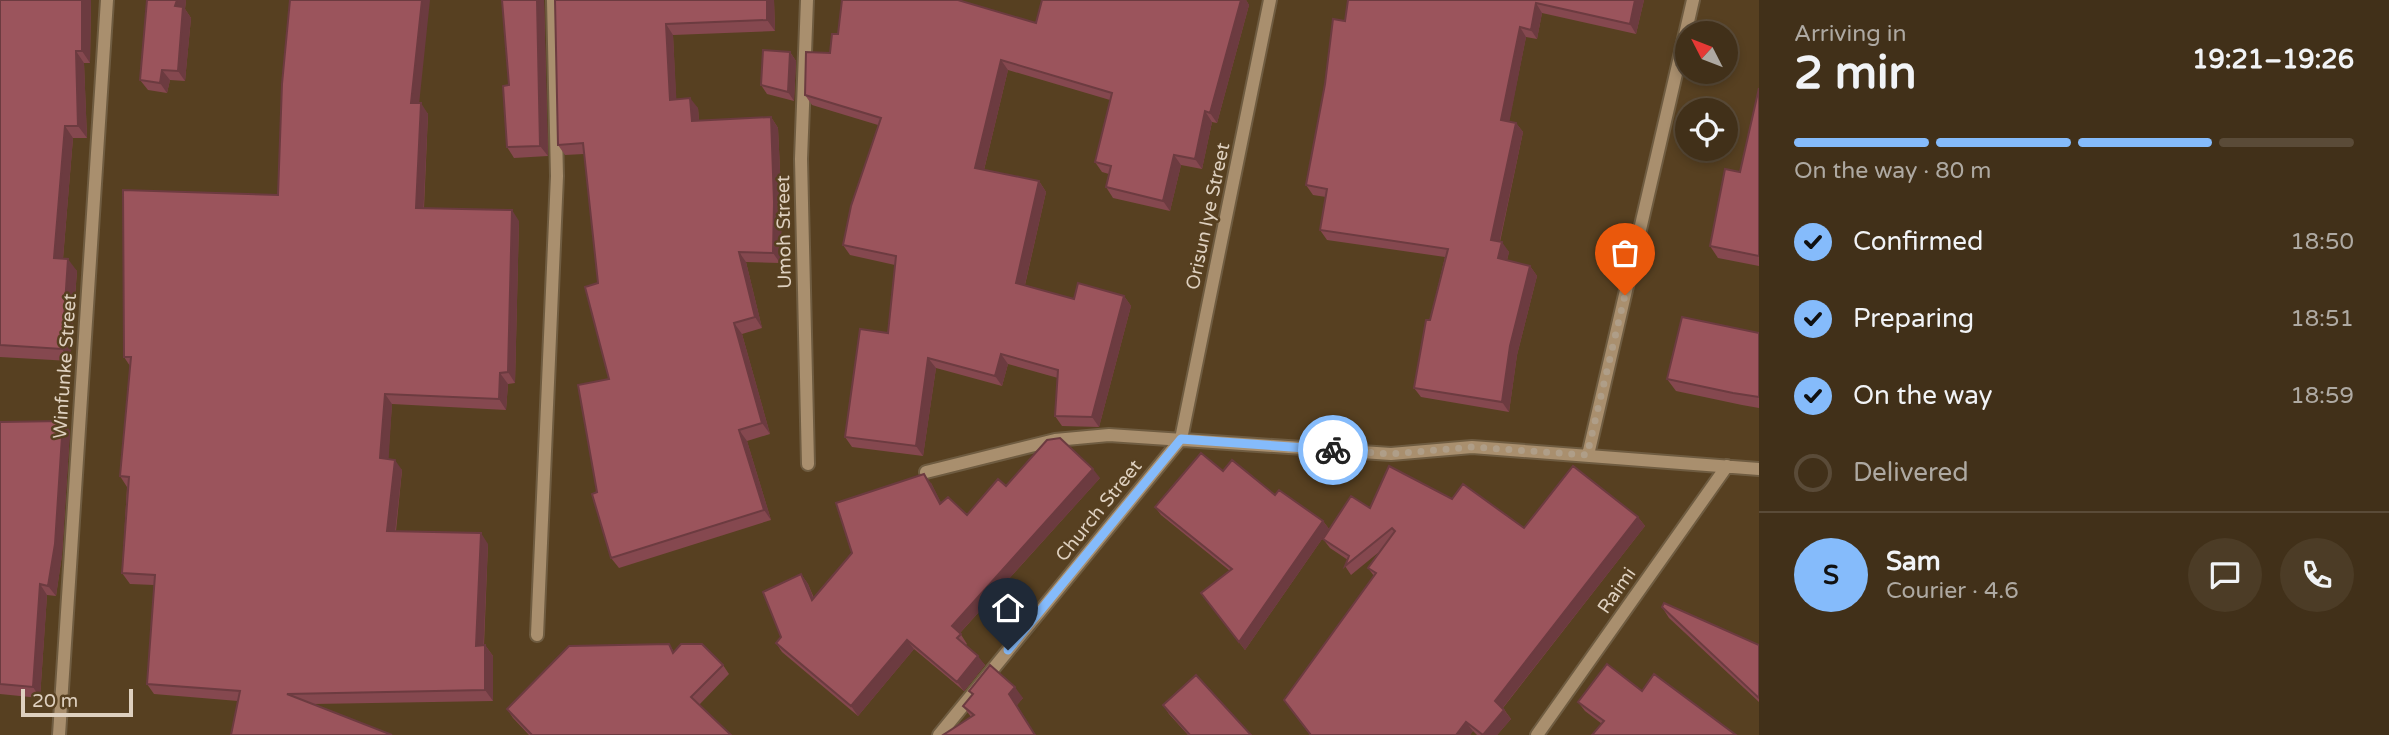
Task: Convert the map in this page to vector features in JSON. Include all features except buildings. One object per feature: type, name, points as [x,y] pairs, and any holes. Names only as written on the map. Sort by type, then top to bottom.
[{"type":"street","name":"Winfunke Street","points":[[59,735],[107,0]]},
{"type":"street","points":[[537,635],[557,176],[554,0]]},
{"type":"street","name":"Umoh Street","points":[[807,0],[801,159],[808,464]]},
{"type":"street","name":"Orisun Iye Street","points":[[1181,439],[1270,0]]},
{"type":"street","points":[[1587,455],[1693,0]]},
{"type":"street","points":[[926,472],[1055,440],[1109,435],[1391,454],[1472,447],[1759,469]]},
{"type":"street","name":"Church Street","points":[[939,735],[1181,439]]},
{"type":"street","name":"Raimi","points":[[1537,735],[1727,466]]},
{"type":"way so far","points":[[1333,450],[1391,454],[1472,447],[1587,455],[1625,295]]},
{"type":"route","points":[[1008,650],[1181,439],[1333,450]]}]
